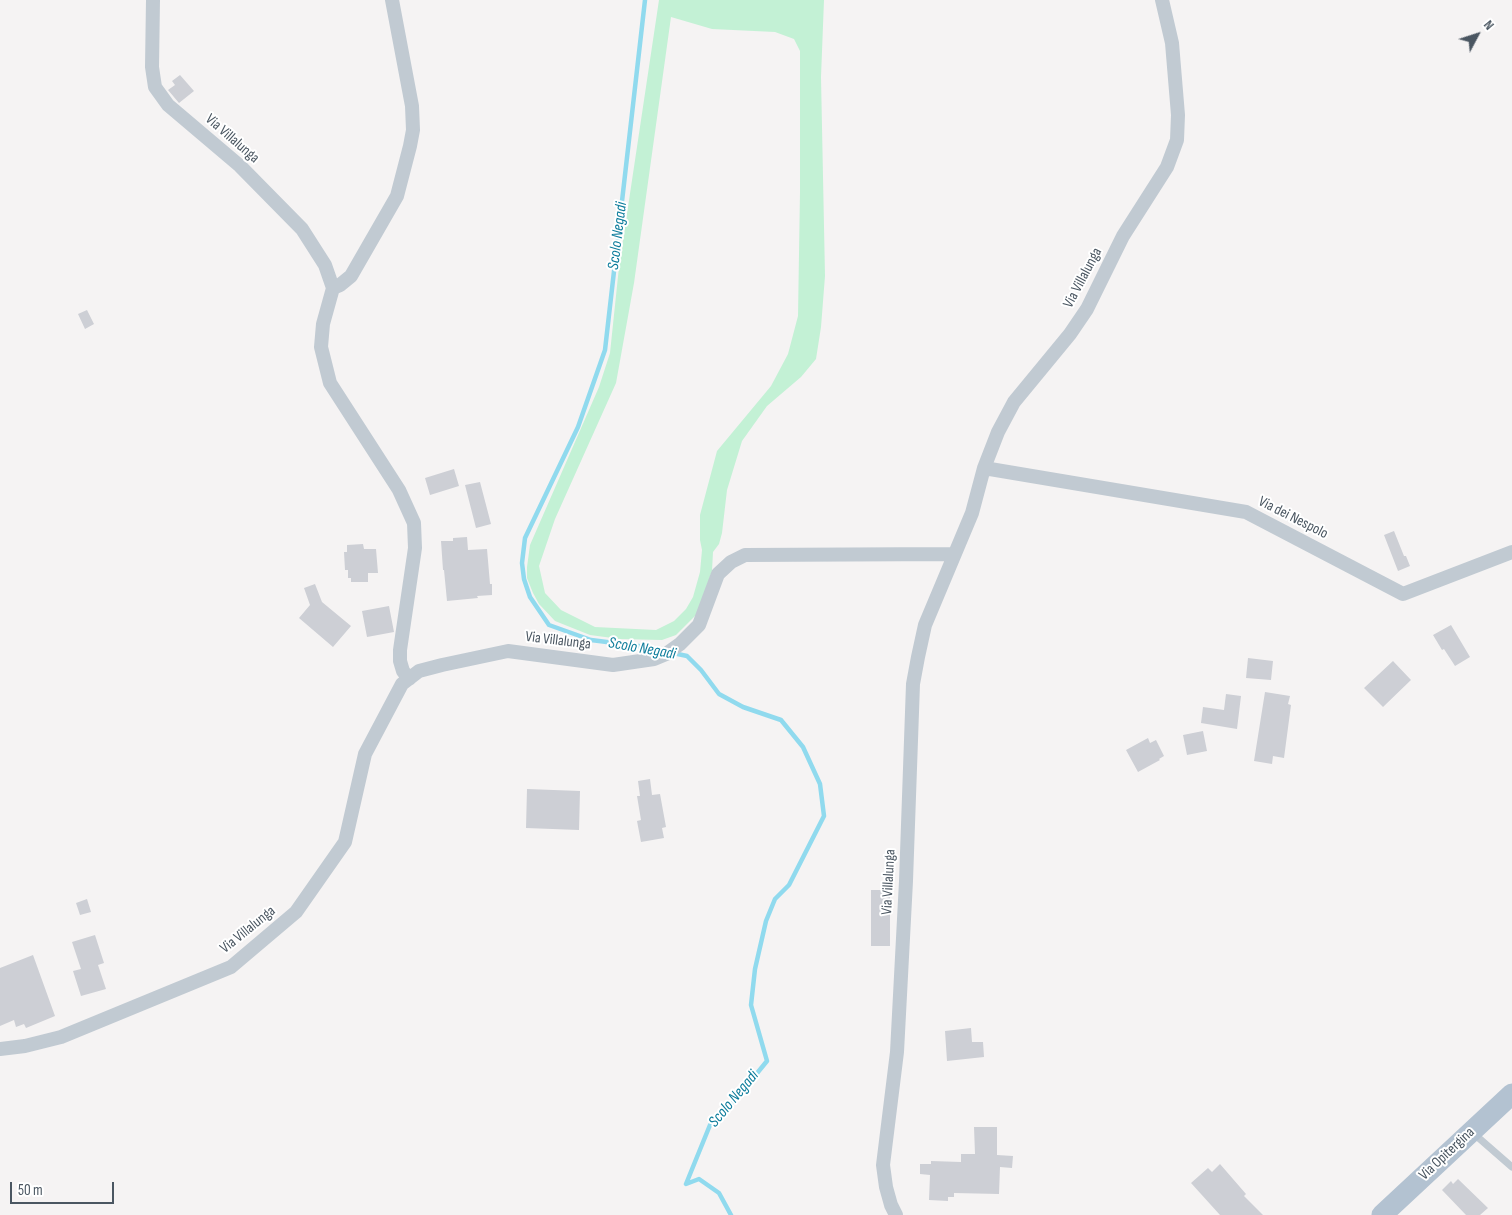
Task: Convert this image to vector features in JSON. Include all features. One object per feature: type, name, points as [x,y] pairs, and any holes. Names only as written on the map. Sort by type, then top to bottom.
[{"type":"main road","name":"Via Opitergina","points":[[1382,1215],[1512,1094]]},
{"type":"street","name":"Via Villalunga","points":[[154,0],[152,67],[155,87],[168,105],[240,166],[302,229],[325,265],[333,288]]},
{"type":"street","points":[[392,0],[412,106],[413,130],[410,146],[396,196],[351,276],[333,288],[323,324],[321,347],[330,383],[398,490],[414,523],[415,548],[400,650],[400,661],[408,679]]},
{"type":"street","name":"Via Villalunga","points":[[896,1215],[886,1187],[883,1165],[897,1042],[906,880],[913,684],[925,625],[972,513],[984,468],[998,432],[1014,402],[1070,334],[1087,309],[1123,236],[1167,167],[1177,140],[1178,115],[1172,42],[1162,0]]},
{"type":"street","name":"Via dei Nespolo","points":[[984,468],[1246,512],[1403,594],[1512,552]]},
{"type":"street","name":"Via Villalunga","points":[[0,1049],[25,1046],[61,1037],[231,967],[296,912],[345,842],[365,754],[402,684],[418,671],[442,664],[508,651],[614,665],[654,659],[666,654],[680,644],[699,625],[718,574],[731,562],[745,555],[954,554]]},
{"type":"lane","points":[[1472,1131],[1512,1167]]},
{"type":"green space","points":[[659,0],[824,0],[821,77],[825,276],[821,327],[816,359],[801,377],[767,406],[742,441],[727,490],[722,533],[719,544],[713,552],[712,571],[697,614],[676,635],[662,640],[620,639],[590,635],[555,621],[539,604],[527,578],[530,545],[599,387],[610,353],[619,267]],"holes":[[[671,17],[712,29],[775,32],[794,39],[800,51],[798,316],[788,354],[771,386],[717,451],[700,515],[702,550],[700,572],[693,597],[686,609],[674,621],[656,630],[595,627],[561,610],[545,593],[539,566],[555,519],[616,383],[634,283]]]},
{"type":"building","points":[[180,75],[194,91],[179,103],[168,90],[175,85],[172,81]]},
{"type":"building","points":[[87,310],[94,324],[85,329],[78,314]]},
{"type":"building","points":[[454,469],[459,486],[430,495],[425,478]]},
{"type":"building","points":[[480,482],[491,524],[476,528],[465,485]]},
{"type":"building","points":[[1394,531],[1410,566],[1398,571],[1384,535]]},
{"type":"building","points":[[467,537],[468,550],[487,549],[492,595],[447,601],[441,541],[453,541],[453,538]]},
{"type":"building","points":[[363,544],[364,549],[376,549],[378,573],[368,573],[368,582],[351,582],[351,578],[348,578],[348,570],[345,570],[344,552],[347,552],[347,545]]},
{"type":"building","points":[[315,584],[322,602],[351,626],[333,647],[299,618],[310,605],[304,588]]},
{"type":"building","points":[[389,606],[394,632],[367,637],[362,611]]},
{"type":"building","points":[[1451,625],[1470,657],[1455,666],[1433,635]]},
{"type":"building","points":[[1248,658],[1273,661],[1271,680],[1246,678]]},
{"type":"building","points":[[1393,661],[1411,680],[1383,707],[1364,688]]},
{"type":"building","points":[[1265,692],[1290,696],[1288,704],[1291,705],[1284,758],[1273,756],[1272,764],[1254,761]]},
{"type":"building","points":[[1226,694],[1241,696],[1237,729],[1201,723],[1203,707],[1224,710]]},
{"type":"building","points":[[1203,731],[1207,751],[1187,755],[1183,735]]},
{"type":"building","points":[[1148,738],[1150,743],[1156,740],[1164,756],[1138,772],[1126,750]]},
{"type":"building","points":[[650,779],[652,795],[660,794],[666,827],[662,828],[664,838],[641,842],[637,821],[641,820],[637,796],[640,796],[638,781]]},
{"type":"building","points":[[527,789],[580,791],[579,830],[526,828]]},
{"type":"building","points":[[871,890],[890,890],[890,946],[871,946]]},
{"type":"building","points":[[87,899],[91,912],[80,915],[76,903]]},
{"type":"building","points":[[95,935],[104,963],[98,965],[106,989],[81,996],[73,971],[81,969],[72,942]]},
{"type":"building","points":[[33,955],[55,1016],[26,1028],[24,1024],[16,1027],[14,1020],[0,1026],[0,968]]},
{"type":"building","points":[[971,1028],[972,1042],[983,1042],[984,1057],[947,1061],[945,1031]]},
{"type":"building","points":[[974,1127],[997,1127],[997,1155],[1013,1156],[1012,1168],[1000,1167],[999,1194],[954,1193],[954,1197],[948,1197],[948,1201],[929,1200],[930,1175],[920,1174],[920,1164],[931,1164],[931,1161],[961,1162],[961,1154],[975,1154]]},
{"type":"building","points":[[1220,1164],[1246,1194],[1244,1196],[1263,1215],[1220,1215],[1191,1183],[1208,1168],[1212,1172]]},
{"type":"building","points":[[1458,1179],[1488,1208],[1480,1215],[1466,1215],[1442,1190],[1451,1181],[1453,1184]]},
{"type":"waterway","name":"Scolo Negadi","points":[[645,0],[605,350],[578,427],[525,538],[522,563],[524,579],[530,597],[549,625],[591,640],[663,651]]},
{"type":"waterway","name":"Scolo Negadi","points":[[673,653],[687,656],[701,670],[719,694],[743,707],[781,720],[803,747],[820,784],[824,816],[789,885],[775,899],[766,921],[755,969],[751,1005],[767,1061],[736,1099],[710,1125],[686,1184],[699,1179],[719,1193],[731,1215]]}]
